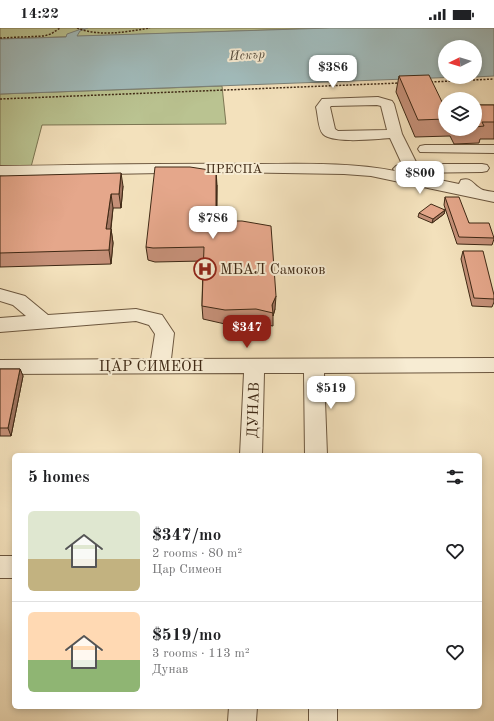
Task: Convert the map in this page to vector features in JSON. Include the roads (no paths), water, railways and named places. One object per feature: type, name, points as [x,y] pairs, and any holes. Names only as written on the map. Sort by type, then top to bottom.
[{"type":"street","points":[[395,134],[331,134],[328,130],[322,107],[327,102],[382,102],[387,104],[395,134],[411,168]]},
{"type":"street","points":[[425,149],[494,149]]},
{"type":"street","name":"ПРЕСПА","points":[[0,171],[270,168],[344,169],[371,171],[475,192],[494,198]]},
{"type":"street","name":"ПРЕСПА","points":[[371,171],[411,168],[488,168]]},
{"type":"street","points":[[475,192],[470,188],[465,179],[470,172],[488,168]]},
{"type":"street","points":[[0,295],[19,300],[44,322]]},
{"type":"street","points":[[0,325],[136,315],[155,320],[165,333],[160,366]]},
{"type":"street","name":"ДУНАВ","points":[[251,453],[254,365]]},
{"type":"street","points":[[314,365],[316,453]]},
{"type":"street","name":"ЦАР СИМЕОН","points":[[0,367],[494,365]]},
{"type":"street","points":[[0,567],[12,567]]},
{"type":"street","points":[[242,721],[243,709]]},
{"type":"street","points":[[323,709],[323,721]]},
{"type":"water","name":"Искър","points":[[84,28],[88,28],[80,31],[77,36],[330,28],[494,28],[494,76],[482,77],[482,40],[438,40],[438,78],[0,94],[0,39],[66,37],[67,34]]},
{"type":"place","name":"МБАЛ Самоков","points":[[205,269]]}]
